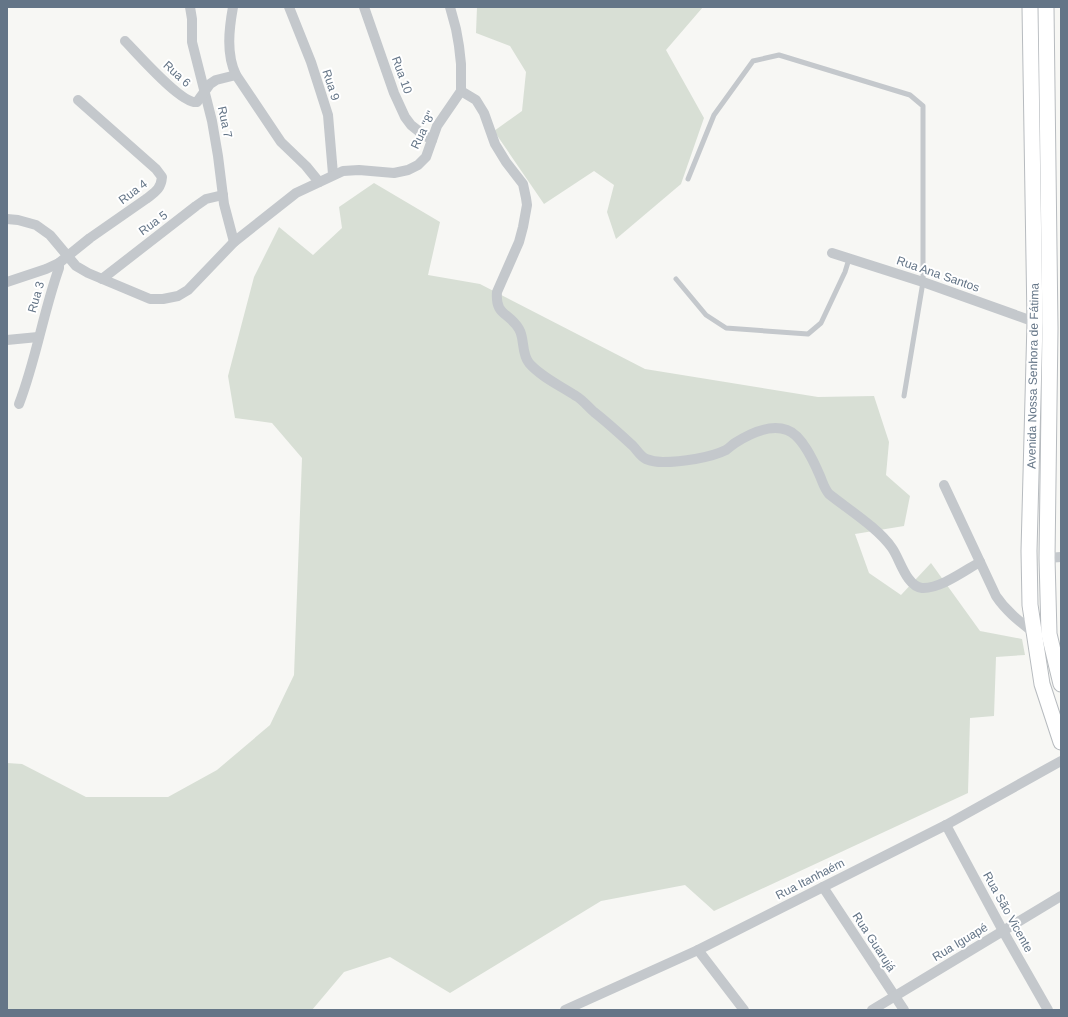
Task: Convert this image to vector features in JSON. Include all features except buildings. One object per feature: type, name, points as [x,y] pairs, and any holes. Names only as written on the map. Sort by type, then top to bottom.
[{"type":"main road","name":"Avenida Nossa Senhora de Fátima","points":[[1030,7],[1035,322],[1029,551],[1030,605],[1042,684],[1061,742]]},
{"type":"main road","name":"Avenida Nossa Senhora de Fátima","points":[[1046,7],[1054,558],[1049,634],[1061,684]]},
{"type":"street","name":"Rua 7","points":[[190,7],[192,19],[192,42],[215,139],[224,204],[234,242]]},
{"type":"street","points":[[233,7],[229,40],[230,56],[236,75],[281,142],[306,166],[319,182]]},
{"type":"street","name":"Rua 9","points":[[289,7],[311,62],[328,116],[333,174]]},
{"type":"street","name":"Rua 10","points":[[364,7],[394,93],[405,117],[420,133],[432,140]]},
{"type":"street","points":[[450,7],[459,46],[461,91],[476,100],[484,113],[495,144],[506,162],[524,184],[527,205],[523,228],[519,242],[496,292],[496,300],[498,308],[519,329],[522,336],[525,358],[530,364],[542,374],[582,400],[612,426],[640,454],[652,461],[663,462],[708,457],[726,450],[737,442],[762,430],[776,428],[787,430],[800,440],[820,476],[824,488],[829,494],[870,526],[886,541],[893,549],[908,579],[914,585],[921,588],[937,586],[980,562]]},
{"type":"street","name":"Rua 6","points":[[125,41],[165,82],[187,100],[197,102],[210,84],[216,80],[236,75]]},
{"type":"street","name":"Rua \"8\"","points":[[7,219],[18,220],[36,225],[50,235],[76,266],[102,279],[150,299],[163,299],[178,296],[188,290],[234,242],[296,193],[342,171],[359,170],[394,173],[408,170],[418,165],[426,157],[437,126],[461,91]]},
{"type":"street","name":"Rua 4","points":[[59,263],[67,255],[157,191],[162,182],[162,177],[156,169],[78,100]]},
{"type":"street","name":"Rua 5","points":[[102,279],[206,199],[223,195]]},
{"type":"street","name":"Rua Ana Santos","points":[[832,253],[923,282],[1035,322]]},
{"type":"street","points":[[7,282],[59,263]]},
{"type":"street","name":"Rua 3","points":[[19,404],[28,381],[38,337],[59,268],[59,263]]},
{"type":"street","points":[[7,340],[38,337]]},
{"type":"street","points":[[944,484],[968,532],[990,586],[1004,608],[1033,632]]},
{"type":"street","name":"Rua Itanhaém","points":[[568,1009],[698,950],[824,888],[946,825],[1061,761]]},
{"type":"street","name":"Rua São Vicente","points":[[946,825],[1003,931],[1048,1010]]},
{"type":"street","name":"Rua Guarujá","points":[[824,888],[904,1010]]},
{"type":"street","name":"Rua Iguapé","points":[[872,1010],[1061,896]]},
{"type":"street","points":[[698,950],[744,1010]]},
{"type":"lane","points":[[688,180],[714,115],[753,61],[779,55],[910,95],[923,106],[923,282],[904,396]]},
{"type":"lane","points":[[676,279],[706,315],[726,328],[808,334],[821,323],[845,272],[849,259]]},
{"type":"shaded area","points":[[477,7],[703,7],[666,50],[704,118],[681,184],[616,239],[607,212],[614,185],[594,171],[544,204],[494,131],[522,111],[526,72],[510,46],[476,33]]},
{"type":"shaded area","points":[[374,183],[440,222],[428,275],[480,284],[645,369],[818,397],[874,396],[889,442],[886,475],[910,496],[904,526],[855,534],[869,573],[901,595],[931,563],[980,631],[1022,639],[1025,655],[996,657],[994,716],[970,718],[968,793],[714,911],[685,885],[601,901],[450,993],[390,957],[344,972],[312,1010],[7,1010],[7,763],[22,764],[86,797],[168,797],[217,770],[270,725],[294,675],[302,458],[272,423],[235,418],[228,376],[254,277],[279,227],[313,255],[342,228],[339,207]]}]
